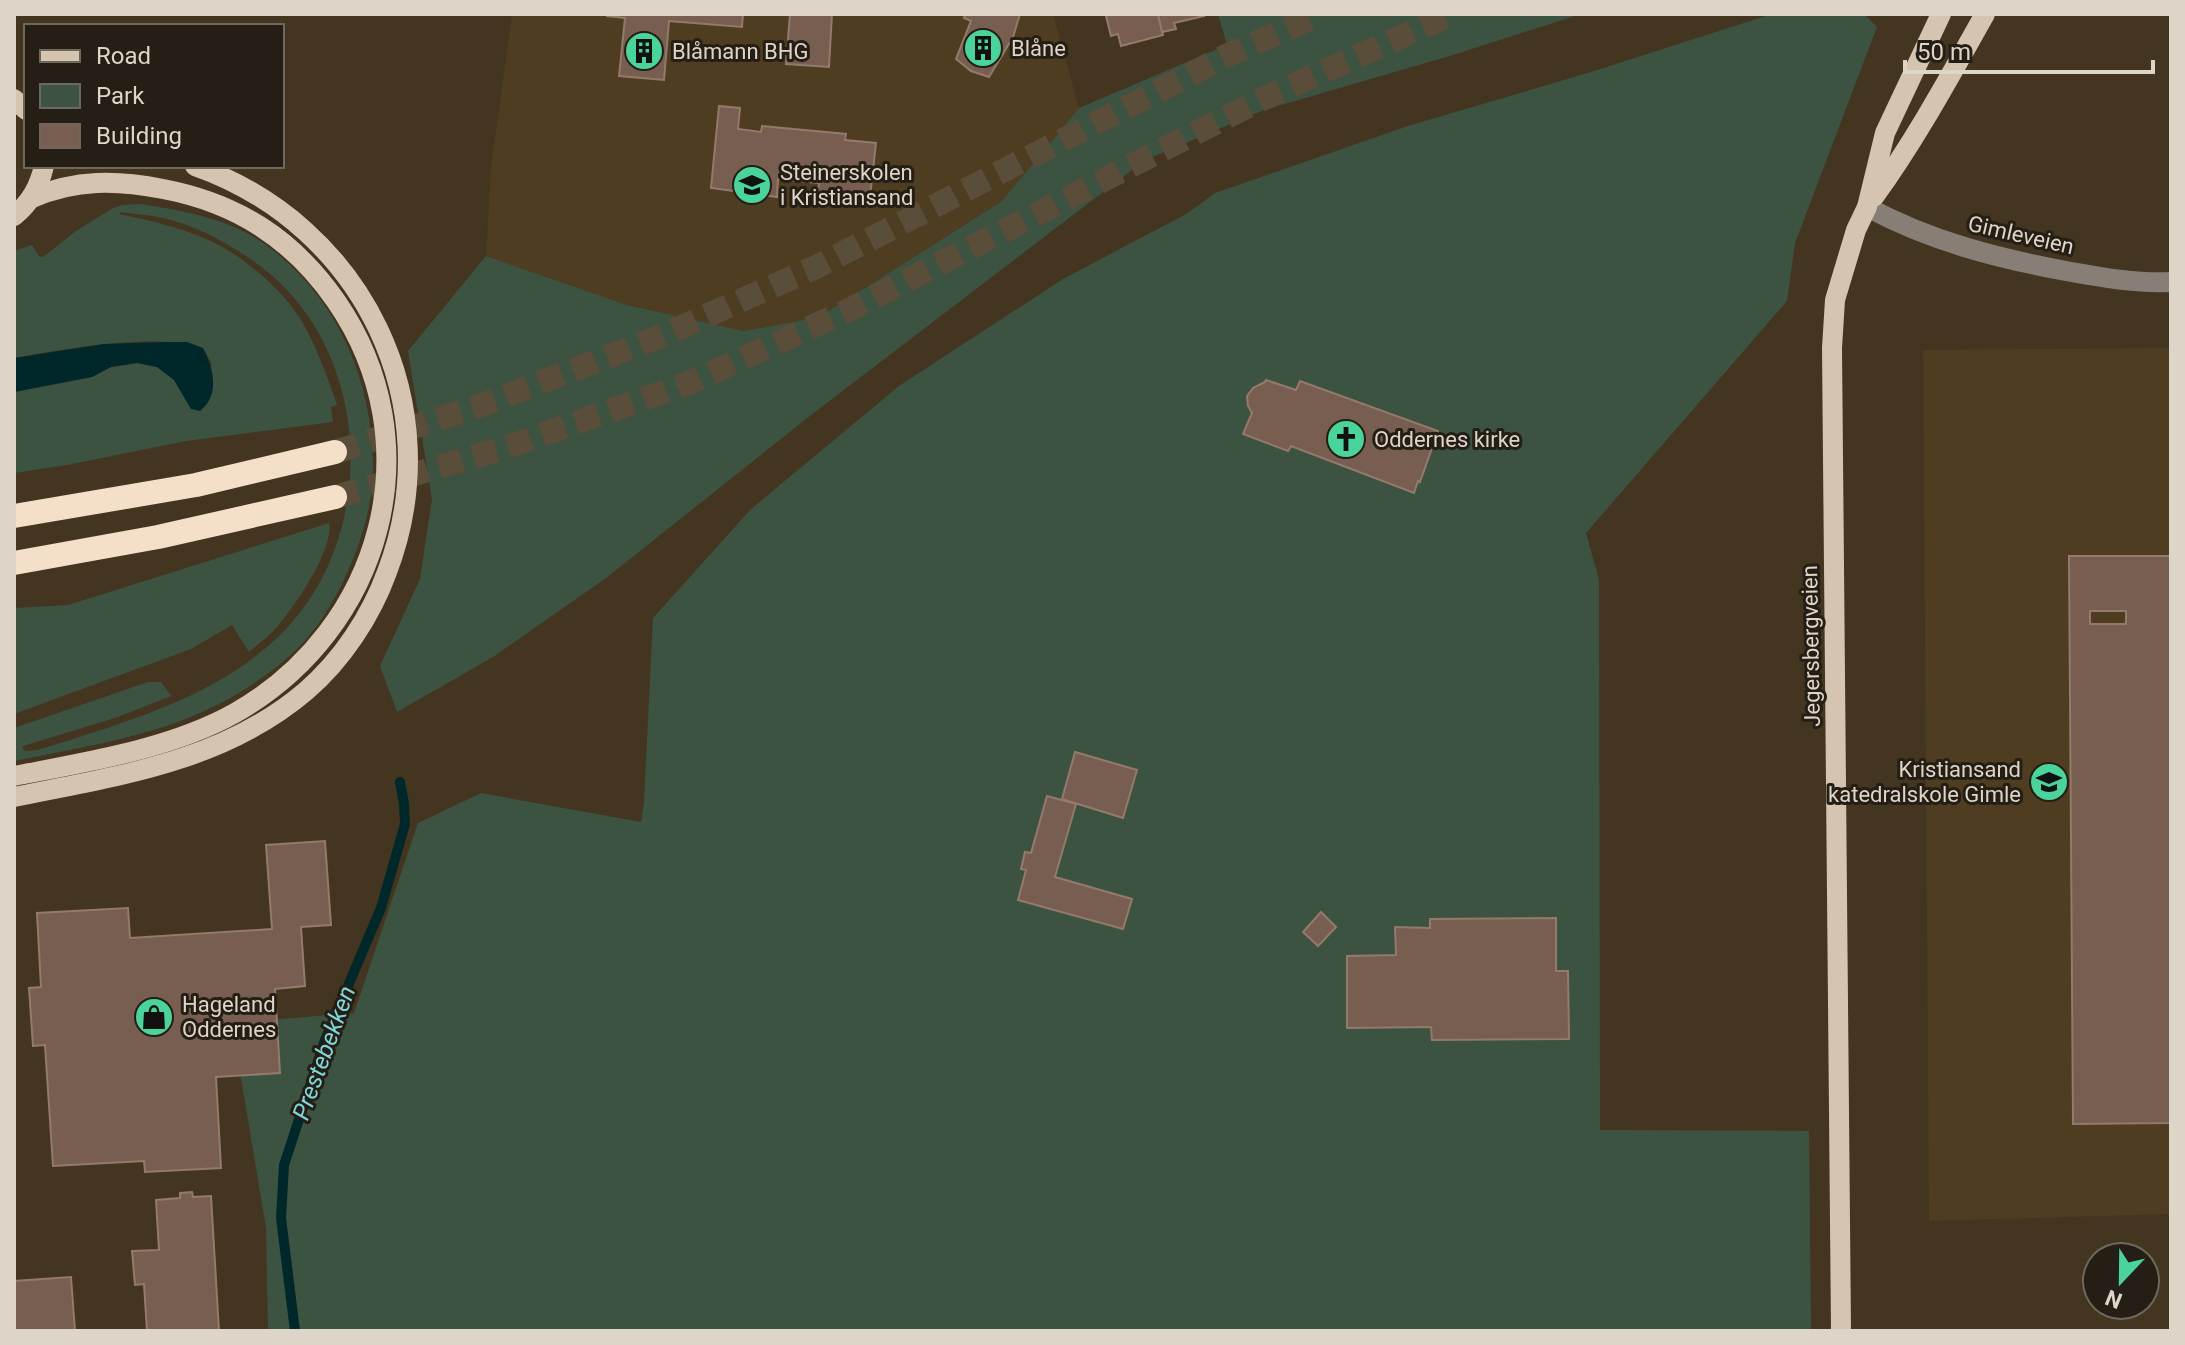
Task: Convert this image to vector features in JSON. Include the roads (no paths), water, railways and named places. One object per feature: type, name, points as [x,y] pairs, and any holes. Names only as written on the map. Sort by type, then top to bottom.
[{"type":"highway","points":[[14,514],[196,485],[335,452]]},
{"type":"highway","points":[[14,563],[158,537],[335,497]]},
{"type":"main road","points":[[1867,207],[1885,133],[1941,14]]},
{"type":"main road","points":[[1867,207],[1921,127],[1985,14]]},
{"type":"main road","points":[[14,216],[32,198],[44,168]]},
{"type":"main road","points":[[14,797],[102,780],[175,761],[204,751],[268,719],[309,689],[343,651],[371,608],[396,549],[404,512],[408,434],[403,399],[392,359],[371,313],[326,250],[308,233],[245,187],[200,168]]},
{"type":"main road","points":[[14,776],[122,753],[199,729],[235,713],[293,672],[311,655],[340,617],[358,583],[378,532],[387,460],[380,403],[370,367],[352,323],[324,284],[292,249],[243,215],[189,194],[142,185],[93,183],[54,188],[32,198]]},
{"type":"main road","name":"Jegersbergveien","points":[[1841,1331],[1832,348],[1835,300],[1852,242],[1867,207]]},
{"type":"street","name":"Gimleveien","points":[[1867,207],[1896,223],[2002,259],[2097,277],[2171,282]]},
{"type":"water","points":[[187,342],[203,348],[212,372],[211,397],[200,411],[191,409],[174,380],[157,367],[137,363],[111,367],[92,377],[14,392],[14,358],[104,344]]},
{"type":"waterway","name":"Prestebekken","points":[[295,1331],[281,1218],[284,1165],[325,1040],[381,908],[405,824],[400,782]]},
{"type":"tunnel","points":[[335,452],[482,405],[659,337],[816,267],[1228,55],[1321,14]]},
{"type":"tunnel","points":[[335,497],[507,447],[689,383],[849,310],[1260,100],[1452,14]]},
{"type":"place","name":"Blåne","points":[[983,48]]},
{"type":"place","name":"Blåmann BHG","points":[[644,51]]},
{"type":"place","name":"Steinerskolen i Kristiansand","points":[[752,185]]},
{"type":"place","name":"Oddernes kirke","points":[[1346,439]]},
{"type":"place","name":"Kristiansand katedralskole Gimle","points":[[2049,782]]},
{"type":"place","name":"Hageland Oddernes","points":[[154,1017]]}]
